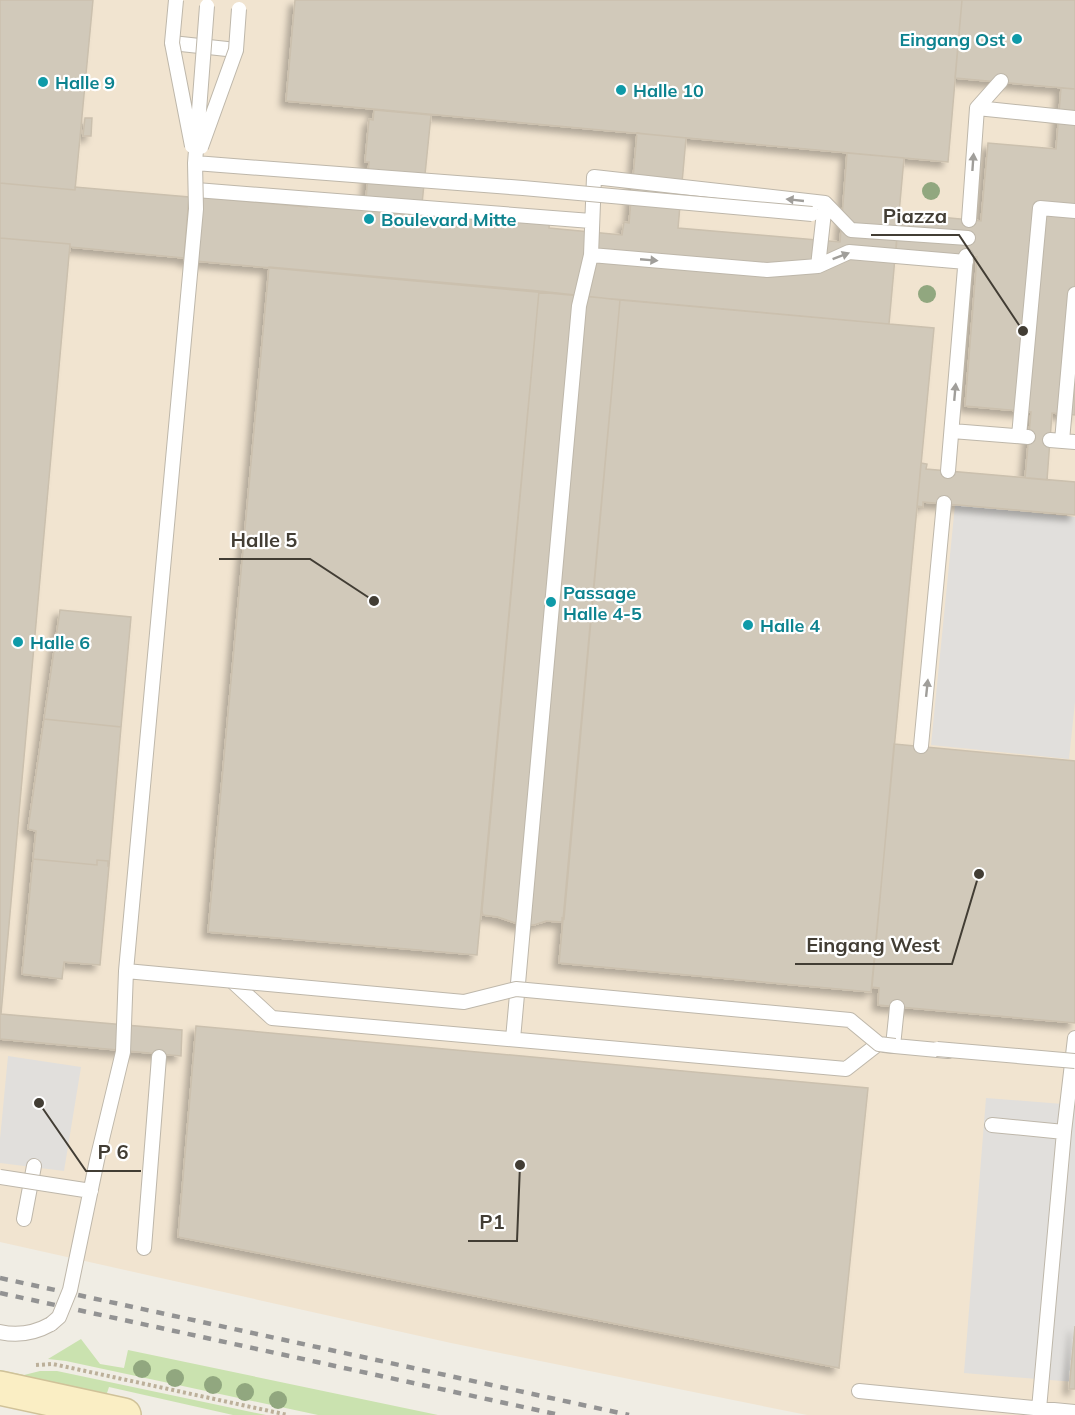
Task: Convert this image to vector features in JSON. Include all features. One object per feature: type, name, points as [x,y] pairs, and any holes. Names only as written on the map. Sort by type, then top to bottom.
[{"type":"street","points":[[0,1388],[124,1415]]},
{"type":"lane","points":[[176,0],[172,43],[195,163],[196,209],[126,972],[464,1002],[516,989],[850,1020],[878,1044],[1074,1062]]},
{"type":"lane","points":[[196,209],[195,163],[208,0]]},
{"type":"lane","points":[[195,163],[236,50],[240,0]]},
{"type":"lane","points":[[225,79],[236,51],[240,0]]},
{"type":"lane","points":[[172,43],[236,50]]},
{"type":"lane","points":[[969,220],[977,108],[1001,81]]},
{"type":"lane","points":[[977,108],[1075,118]]},
{"type":"lane","points":[[195,163],[523,188],[812,214]]},
{"type":"lane","points":[[513,1039],[579,306],[591,255],[594,177],[825,203],[851,230],[968,237]]},
{"type":"lane","points":[[196,190],[591,221]]},
{"type":"lane","points":[[818,266],[825,203]]},
{"type":"lane","points":[[952,431],[1023,436],[1040,208],[1075,211]]},
{"type":"lane","points":[[591,255],[766,270],[818,266],[849,252],[966,259],[948,471]]},
{"type":"lane","points":[[1062,441],[1075,294]]},
{"type":"lane","points":[[0,1332],[23,1334],[38,1331],[59,1317],[70,1290],[123,1052],[126,971],[176,435]]},
{"type":"lane","points":[[921,746],[944,503]]},
{"type":"lane","points":[[126,971],[464,1002],[516,989],[850,1020],[879,1044],[1074,1062]]},
{"type":"lane","points":[[232,981],[272,1018],[846,1069],[878,1044]]},
{"type":"lane","points":[[893,1046],[897,1007]]},
{"type":"lane","points":[[1039,1409],[1064,1132],[1075,1038]]},
{"type":"lane","points":[[144,1248],[159,1057]]},
{"type":"lane","points":[[992,1125],[1064,1132]]},
{"type":"lane","points":[[24,1219],[34,1166]]},
{"type":"lane","points":[[0,1177],[91,1191]]},
{"type":"lane","points":[[859,1391],[1075,1412]]},
{"type":"path","points":[[32,1365],[53,1364],[288,1415]]},
{"type":"shaded area","points":[[0,0],[1075,0],[1075,1415],[807,1415],[451,1343],[0,1242]]},
{"type":"shaded area","points":[[955,505],[1075,517],[1075,702],[1069,759],[931,745]]},
{"type":"shaded area","points":[[8,1056],[81,1067],[64,1171],[0,1163]]},
{"type":"shaded area","points":[[986,1098],[1075,1105],[1075,1382],[964,1373]]},
{"type":"green space","points":[[81,1339],[100,1364],[124,1368],[128,1350],[438,1415],[318,1415],[48,1359]]},
{"type":"green space","points":[[0,1370],[24,1375],[40,1371],[57,1371],[266,1415],[233,1415],[109,1387],[106,1396],[0,1373]]},
{"type":"building","name":"Halle 9","points":[[0,0],[93,0],[75,190],[0,183]]},
{"type":"building","name":"Halle 10","points":[[295,0],[962,0],[948,162],[286,101]]},
{"type":"building","name":"Eingang Ost","points":[[962,0],[1075,0],[1075,89],[955,78]]},
{"type":"building","points":[[1061,88],[1075,89],[1075,415],[1052,413],[1047,480],[1025,478],[1031,412],[965,406],[977,257],[896,250],[899,213],[981,221],[988,143],[1056,149]]},
{"type":"building","name":"Boulevard Mitte","points":[[374,110],[431,115],[422,204],[550,215],[549,228],[622,235],[624,222],[629,223],[637,133],[686,138],[678,228],[840,242],[847,153],[904,158],[889,324],[184,260],[190,196],[307,207],[308,196],[366,199],[369,162],[365,162],[369,119],[373,120]]},
{"type":"building","points":[[85,118],[92,118],[91,136],[83,136]]},
{"type":"building","points":[[0,183],[189,197],[184,258],[0,238]]},
{"type":"building","name":"Halle 6","points":[[0,238],[70,244],[1,1014],[182,1030],[181,1056],[0,1039]]},
{"type":"building","points":[[269,267],[539,291],[477,955],[208,932]]},
{"type":"building","name":"Passage Halle 4-5","points":[[539,291],[620,300],[564,919],[562,918],[562,922],[546,921],[534,925],[521,925],[498,917],[483,915],[482,911]]},
{"type":"building","name":"Halle 4","points":[[620,300],[934,328],[871,992],[559,963]]},
{"type":"building","points":[[921,463],[927,464],[926,469],[1075,482],[1075,515],[923,502],[923,507],[917,506]]},
{"type":"building","points":[[60,610],[131,617],[121,727],[44,719]]},
{"type":"building","points":[[44,719],[121,727],[109,866],[108,861],[97,860],[97,865],[33,859],[36,831],[28,829]]},
{"type":"building","points":[[894,744],[1075,761],[1075,1023],[878,1005],[879,988],[872,987]]},
{"type":"building","points":[[33,859],[97,865],[97,860],[108,861],[100,965],[64,962],[62,979],[22,974]]},
{"type":"building","points":[[196,1026],[868,1088],[839,1368],[178,1237]]},
{"type":"building","points":[[1075,1326],[1075,1389],[1069,1389]]},
{"type":"railway","points":[[0,1278],[629,1415]]},
{"type":"railway","points":[[0,1293],[560,1415]]},
{"type":"place","name":"Eingang Ost","points":[[1017,39]]},
{"type":"place","name":"Halle 9","points":[[43,82]]},
{"type":"place","name":"Halle 10","points":[[621,90]]},
{"type":"place","name":"Boulevard Mitte","points":[[369,219]]},
{"type":"place","name":"Piazza","points":[[1023,331]]},
{"type":"place","name":"Halle 5","points":[[374,601]]},
{"type":"place","name":"Passage Halle 4-5","points":[[551,602]]},
{"type":"place","name":"Halle 4","points":[[748,625]]},
{"type":"place","name":"Halle 6","points":[[18,642]]},
{"type":"place","name":"Eingang West","points":[[979,874]]},
{"type":"place","name":"P 6","points":[[39,1103]]},
{"type":"place","name":"P1","points":[[520,1165]]}]
